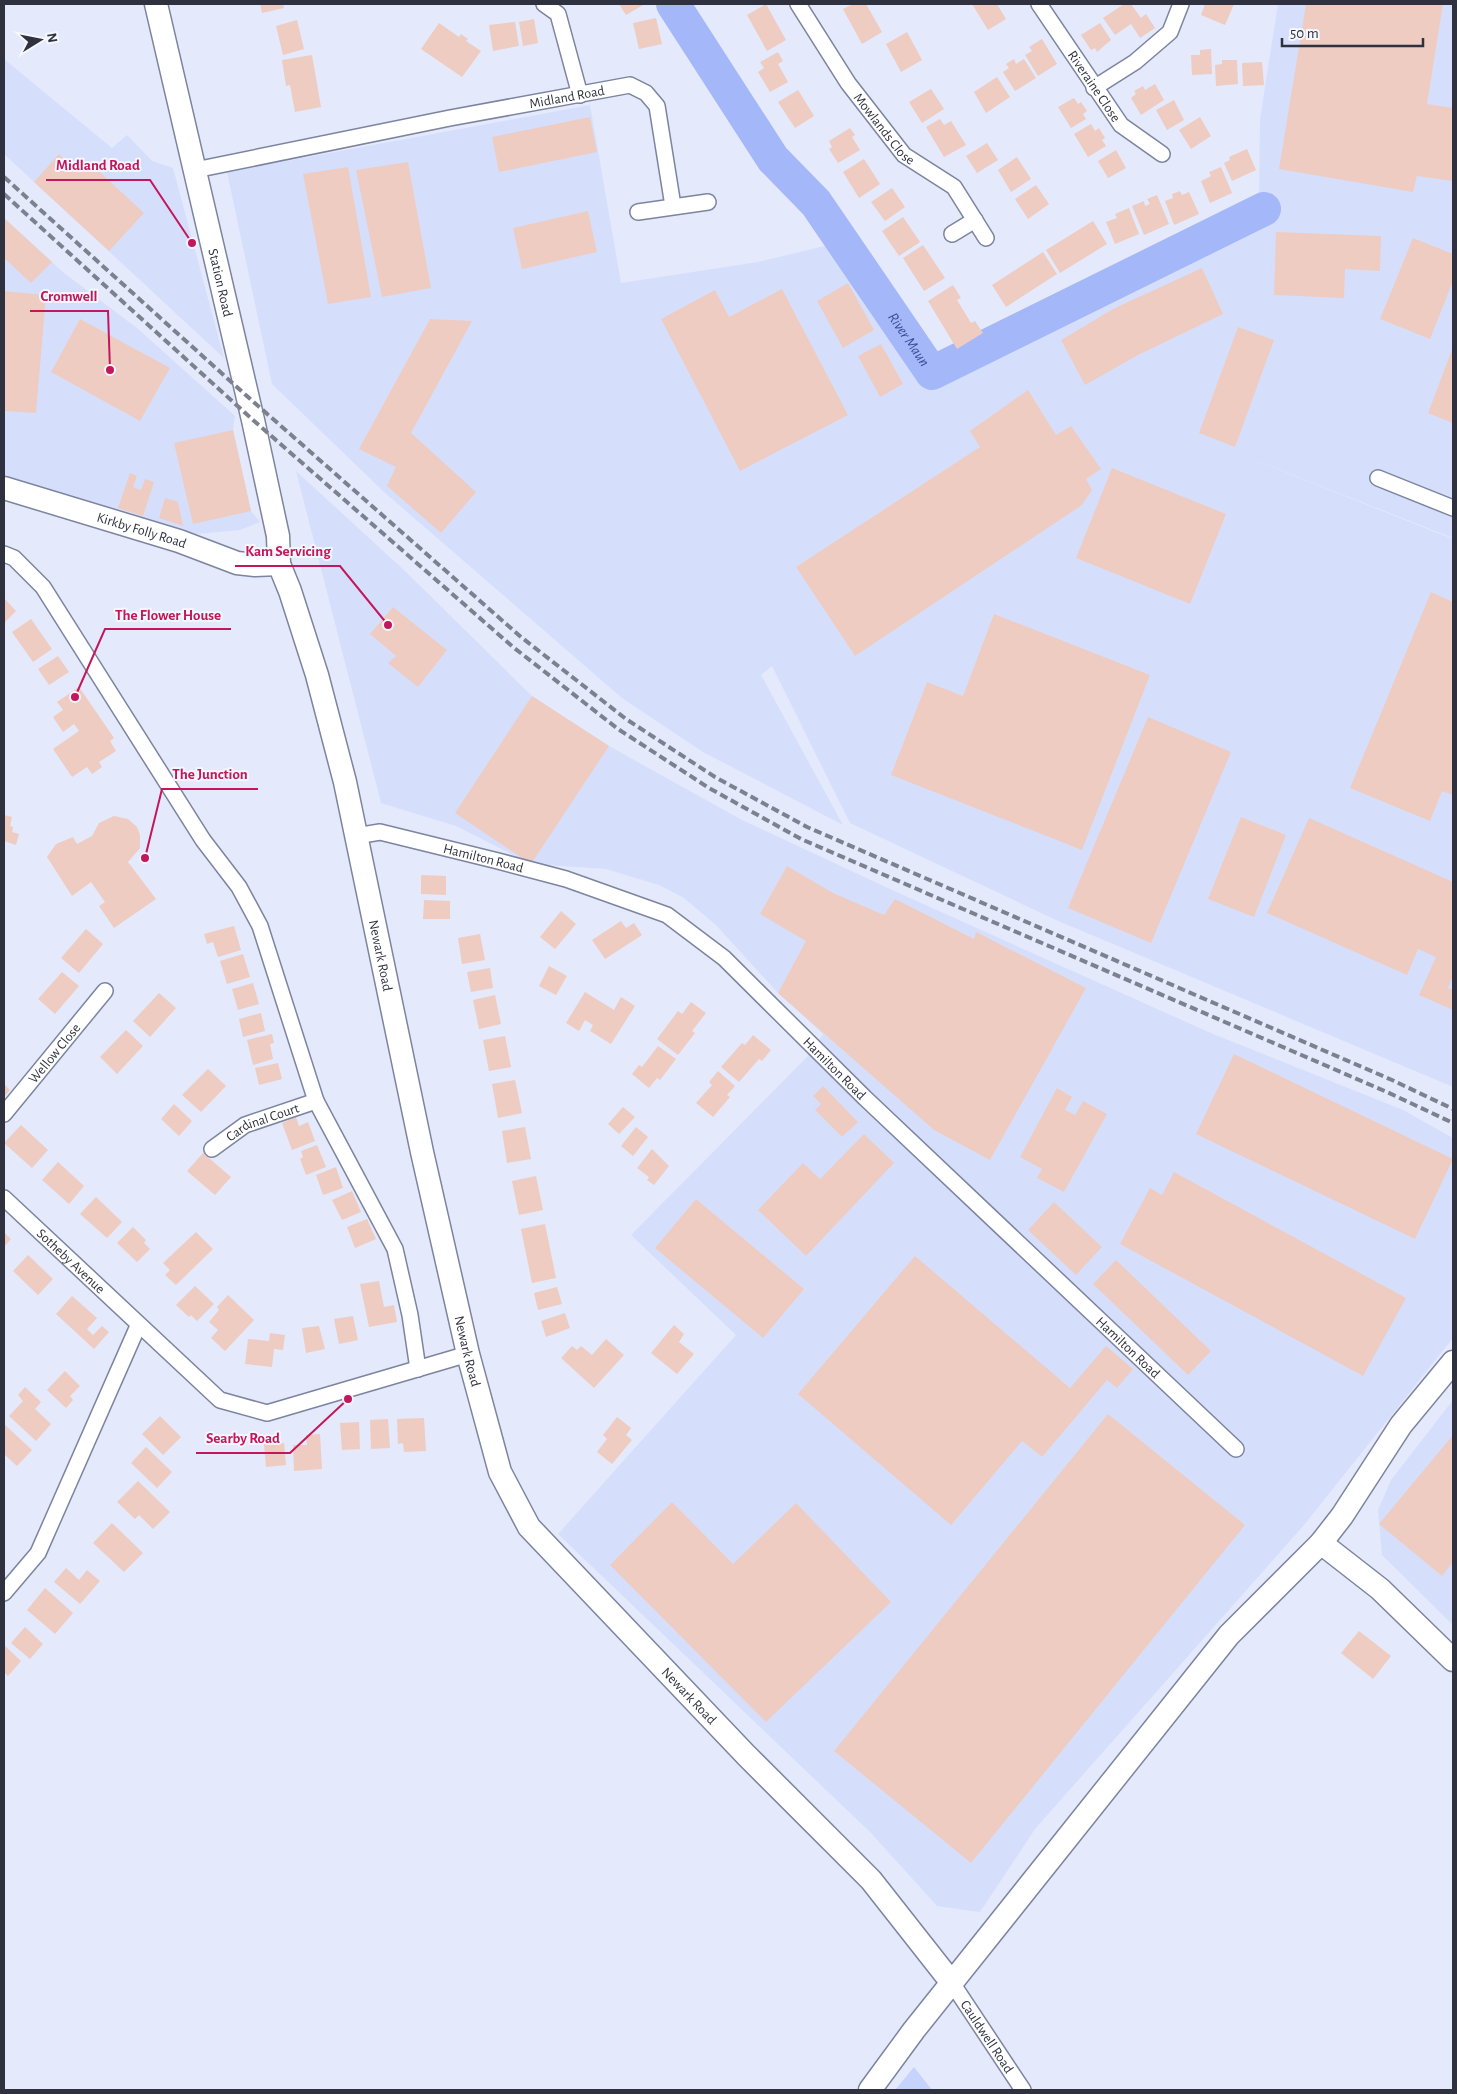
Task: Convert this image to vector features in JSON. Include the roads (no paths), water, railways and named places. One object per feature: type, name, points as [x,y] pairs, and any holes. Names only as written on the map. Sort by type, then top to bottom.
[{"type":"main road","name":"Station Road","points":[[156,4],[278,536],[279,564]]},
{"type":"main road","name":"Kirkby Folly Road","points":[[4,488],[179,541],[237,563],[255,565],[279,564]]},
{"type":"main road","name":"Newark Road","points":[[279,564],[290,591],[317,675],[345,782],[422,1152],[468,1354],[500,1472],[529,1527],[746,1755],[871,1880],[952,1983]]},
{"type":"main road","points":[[870,2090],[952,1983],[1229,1635],[1321,1543],[1342,1516],[1401,1425],[1453,1362]]},
{"type":"main road","points":[[1321,1543],[1380,1589],[1453,1660]]},
{"type":"street","points":[[544,4],[558,14],[580,95]]},
{"type":"street","name":"Mowlands Close","points":[[798,4],[848,83],[904,156],[954,187],[986,238]]},
{"type":"street","name":"Riveraine Close","points":[[1039,4],[1094,88],[1121,125],[1162,154]]},
{"type":"street","points":[[1094,88],[1135,62],[1170,32],[1181,4]]},
{"type":"street","name":"Midland Road","points":[[195,170],[450,118],[630,85],[646,93],[657,106],[673,206]]},
{"type":"street","points":[[638,212],[708,202]]},
{"type":"street","points":[[952,234],[975,220]]},
{"type":"street","points":[[1378,478],[1453,508]]},
{"type":"street","points":[[4,554],[14,558],[42,587],[203,840],[239,888],[260,926],[316,1101],[394,1249],[410,1315],[418,1368]]},
{"type":"street","name":"Hamilton Road","points":[[356,836],[380,832],[498,861],[566,879],[667,915],[724,958],[873,1105],[1236,1449]]},
{"type":"street","name":"Wellow Close","points":[[4,1114],[105,991]]},
{"type":"street","name":"Cardinal Court","points":[[212,1150],[245,1125],[316,1101]]},
{"type":"street","name":"Sotheby Avenue","points":[[4,1198],[138,1326],[220,1400],[267,1413],[468,1354]]},
{"type":"street","points":[[4,1593],[38,1553],[138,1326]]},
{"type":"street","name":"Cauldwell Road","points":[[952,1983],[1023,2090]]},
{"type":"waterway","name":"River Maun","points":[[673,4],[773,159],[816,203],[932,373],[1264,209]]},
{"type":"railway","points":[[4,177],[248,397],[521,637],[626,719],[715,777],[807,827],[1392,1080],[1453,1109]]},
{"type":"railway","points":[[4,194],[253,420],[513,647],[618,729],[709,788],[801,839],[1387,1092],[1453,1123]]},
{"type":"place","name":"Midland Road","points":[[192,243]]},
{"type":"place","name":"Cromwell","points":[[110,370]]},
{"type":"place","name":"Kam Servicing","points":[[388,625]]},
{"type":"place","name":"The Flower House","points":[[75,697]]},
{"type":"place","name":"The Junction","points":[[145,858]]},
{"type":"place","name":"Searby Road","points":[[348,1399]]}]
